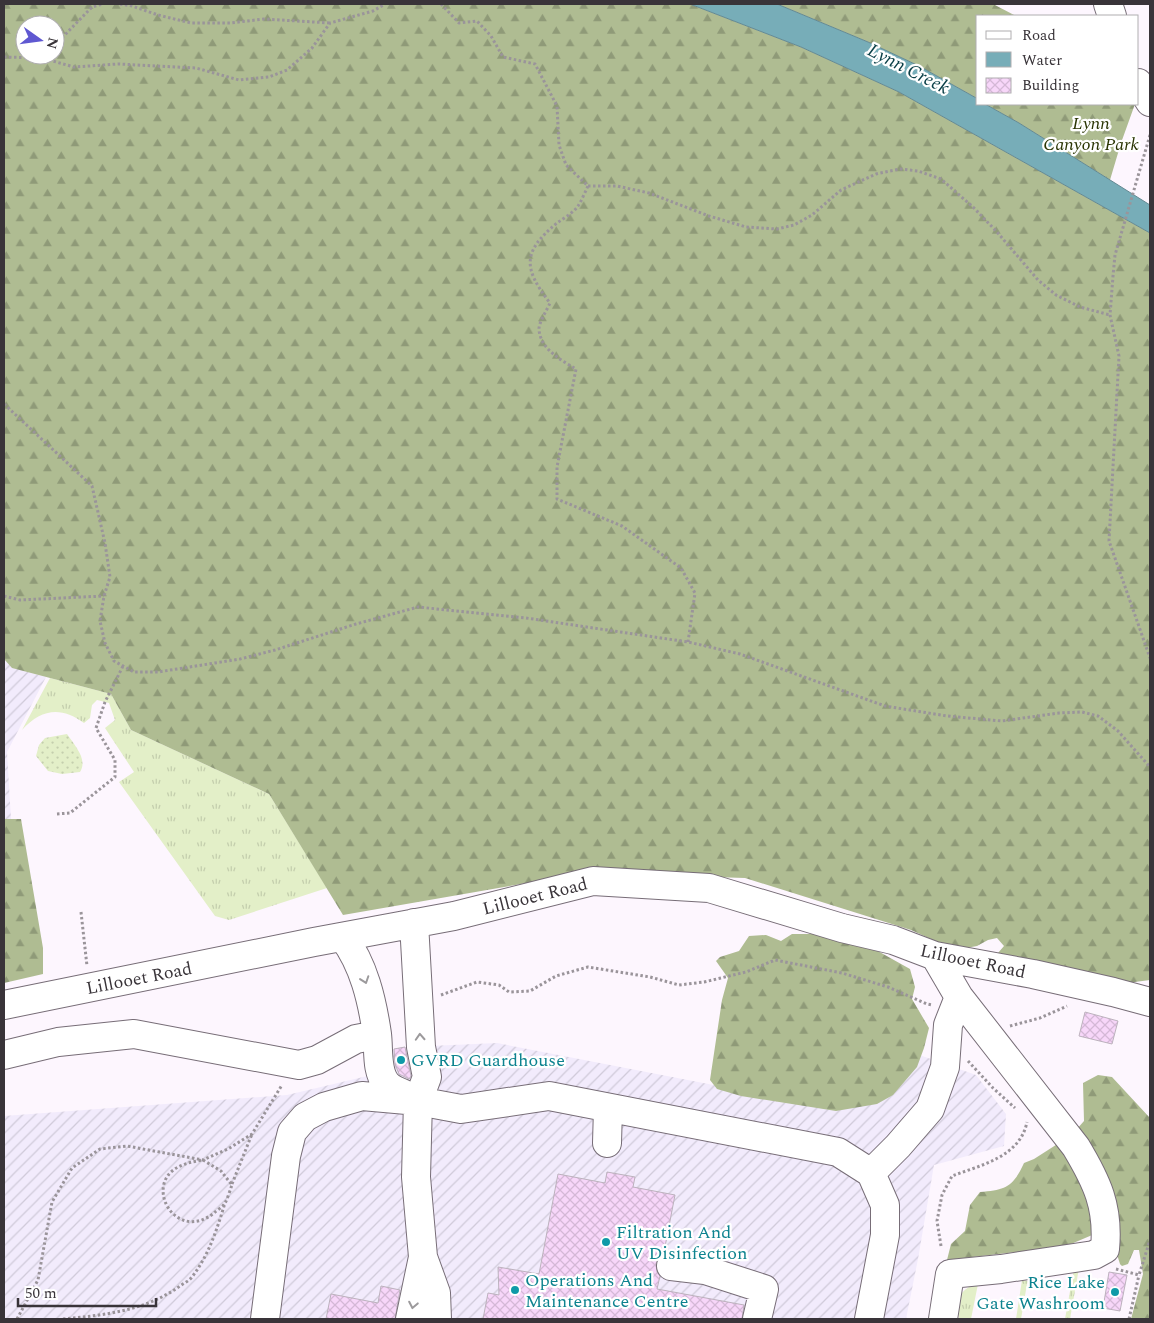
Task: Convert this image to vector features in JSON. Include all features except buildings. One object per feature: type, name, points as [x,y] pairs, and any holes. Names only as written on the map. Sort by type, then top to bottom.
[{"type":"street","points":[[1139,85],[1150,102]]},
{"type":"street","name":"Lillooet Road","points":[[4,1005],[454,916],[593,881],[710,888],[842,928],[893,940],[935,956],[1033,974],[1150,1002]]},
{"type":"street","points":[[414,923],[421,1048],[427,1077],[418,1101],[416,1178],[423,1257],[436,1293],[437,1319]]},
{"type":"street","points":[[343,937],[353,950],[370,996],[381,1073],[387,1085],[418,1101]]},
{"type":"street","points":[[935,956],[960,997],[1071,1141],[1098,1187],[1106,1217],[1105,1249],[1094,1254],[1052,1262],[950,1274],[943,1319]]},
{"type":"street","points":[[872,1173],[930,1109],[945,1067],[948,1024],[960,997]]},
{"type":"street","points":[[4,1055],[58,1042],[134,1034],[299,1065],[317,1060],[356,1039],[377,1035]]},
{"type":"street","points":[[266,1319],[286,1156],[292,1132],[306,1117],[362,1096],[418,1101],[461,1109],[549,1096],[838,1152],[872,1173],[885,1205],[885,1235],[870,1319]]},
{"type":"street","points":[[607,1143],[608,1108]]},
{"type":"street","points":[[410,1319],[423,1257]]},
{"type":"street","points":[[671,1266],[705,1270],[764,1289],[757,1319]]},
{"type":"path","points":[[65,35],[92,7],[104,4]]},
{"type":"path","points":[[120,4],[191,23],[230,23],[264,19],[330,23],[373,11],[386,4]]},
{"type":"path","points":[[441,4],[459,23],[477,21],[491,36],[503,57],[535,64],[557,106],[559,145],[566,165],[588,186],[617,186],[649,193],[718,219],[746,227],[777,229],[794,225],[812,215],[841,190],[876,174],[900,169],[918,170],[941,179],[973,207],[1038,280],[1056,295],[1080,307],[1110,315]]},
{"type":"path","points":[[65,64],[74,67],[118,64],[196,68],[238,80],[270,77],[287,70],[312,48],[330,23]]},
{"type":"path","points":[[1150,135],[1112,276],[1110,315],[1119,356],[1109,540],[1150,658]]},
{"type":"path","points":[[588,186],[578,207],[541,237],[530,254],[530,271],[538,287],[550,303],[539,328],[544,346],[576,369],[557,467],[556,499],[622,526],[681,568],[695,593],[688,642]]},
{"type":"path","points":[[4,404],[92,486],[105,543],[110,577],[104,596],[100,621],[105,643],[114,661],[134,672],[158,672],[240,659],[418,607],[526,618],[688,642],[740,654],[885,706],[947,716],[1002,721],[1059,713],[1082,712],[1098,716],[1118,730],[1150,767]]},
{"type":"path","points":[[4,596],[20,600],[104,596]]},
{"type":"path","points":[[57,814],[70,814],[115,777],[115,760],[96,728],[105,702],[123,666]]},
{"type":"path","points":[[80,912],[90,988]]},
{"type":"path","points":[[438,997],[477,982],[499,985],[509,992],[530,991],[556,976],[588,967],[642,975],[679,985],[704,982],[746,972],[776,960],[842,973],[888,987],[927,1004],[940,1006],[948,1024]]},
{"type":"path","points":[[982,1026],[1008,1026],[1040,1018],[1067,1006]]},
{"type":"path","points":[[941,1246],[937,1221],[942,1195],[952,1176],[996,1160],[1014,1148],[1027,1123],[1015,1108],[963,1057]]},
{"type":"path","points":[[63,1319],[96,1316],[139,1308],[169,1294],[191,1278],[212,1243],[225,1203],[252,1134],[279,1088],[299,1065]]},
{"type":"path","points":[[225,1203],[207,1218],[188,1223],[176,1217],[165,1203],[163,1189],[170,1173],[183,1164],[203,1160],[228,1150],[252,1134]]},
{"type":"path","points":[[17,1319],[38,1280],[52,1202],[72,1168],[100,1149],[127,1146],[203,1160],[221,1171],[232,1184]]},
{"type":"path","points":[[1129,1319],[1139,1274],[1150,1240]]},
{"type":"path","points":[[1112,1268],[1139,1274]]},
{"type":"shaded area","points":[[4,659],[13,668],[46,677],[7,752],[11,819],[4,819]]},
{"type":"shaded area","points":[[497,1043],[729,1088],[911,1052],[976,1075],[1006,1114],[1004,1146],[934,1165],[906,1319],[4,1319],[4,1116],[287,1095],[393,1070],[390,1050],[408,1047]]},
{"type":"green space","points":[[4,4],[690,4],[801,47],[899,92],[1150,233],[1150,980],[1112,985],[1004,962],[998,953],[1004,946],[997,938],[977,946],[955,950],[911,930],[745,878],[584,873],[343,915],[269,794],[131,730],[111,694],[12,668],[4,659]]},
{"type":"green space","points":[[777,4],[993,4],[1014,15],[976,15],[976,98],[919,66],[868,42]]},
{"type":"green space","name":"Lynn Canyon Park","points":[[987,105],[1135,105],[1110,180]]},
{"type":"green space","points":[[50,678],[111,694],[131,730],[269,794],[327,888],[229,920],[215,916],[119,782],[134,772],[105,728],[115,720],[109,703],[97,700],[92,705],[90,718],[84,723],[67,714],[51,712],[36,718],[22,730]]},
{"type":"green space","points":[[67,734],[82,757],[80,772],[62,774],[48,771],[36,756],[39,745],[45,738]]},
{"type":"green space","points":[[4,819],[21,819],[43,948],[43,974],[4,983]]},
{"type":"green space","points":[[792,934],[815,934],[876,950],[910,969],[915,987],[912,999],[929,1028],[917,1067],[893,1095],[877,1104],[836,1111],[741,1096],[717,1089],[710,1080],[722,1000],[728,978],[716,961],[720,957],[739,951],[749,936],[766,935],[781,941]]},
{"type":"green space","points":[[1098,1075],[1112,1077],[1150,1118],[1150,1319],[1131,1319],[1143,1274],[1139,1250],[1134,1250],[1128,1264],[1122,1266],[1120,1264],[1077,1129],[1084,1121],[1083,1083]]},
{"type":"green space","points":[[1059,1143],[1089,1196],[1097,1233],[1052,1252],[1016,1252],[947,1260],[951,1244],[965,1231],[970,1205],[980,1192],[1008,1186],[1024,1163]]},
{"type":"green space","points":[[1079,1268],[1070,1319],[1065,1319],[1074,1269]]},
{"type":"green space","points":[[1022,1280],[1028,1281],[1021,1319],[1016,1319]]},
{"type":"green space","points":[[978,1284],[971,1319],[959,1319],[958,1301],[960,1296],[966,1289]]},
{"type":"water","name":"Lynn Creek","points":[[690,4],[777,4],[868,42],[919,66],[976,98],[976,105],[987,105],[1019,123],[1150,205],[1150,233],[899,92],[801,47]]},
{"type":"place","name":"GVRD Guardhouse","points":[[401,1060]]},
{"type":"place","name":"Filtration And UV Disinfection","points":[[606,1242]]},
{"type":"place","name":"Operations And Maintenance Centre","points":[[515,1290]]},
{"type":"place","name":"Rice Lake Gate Washroom","points":[[1115,1292]]}]
